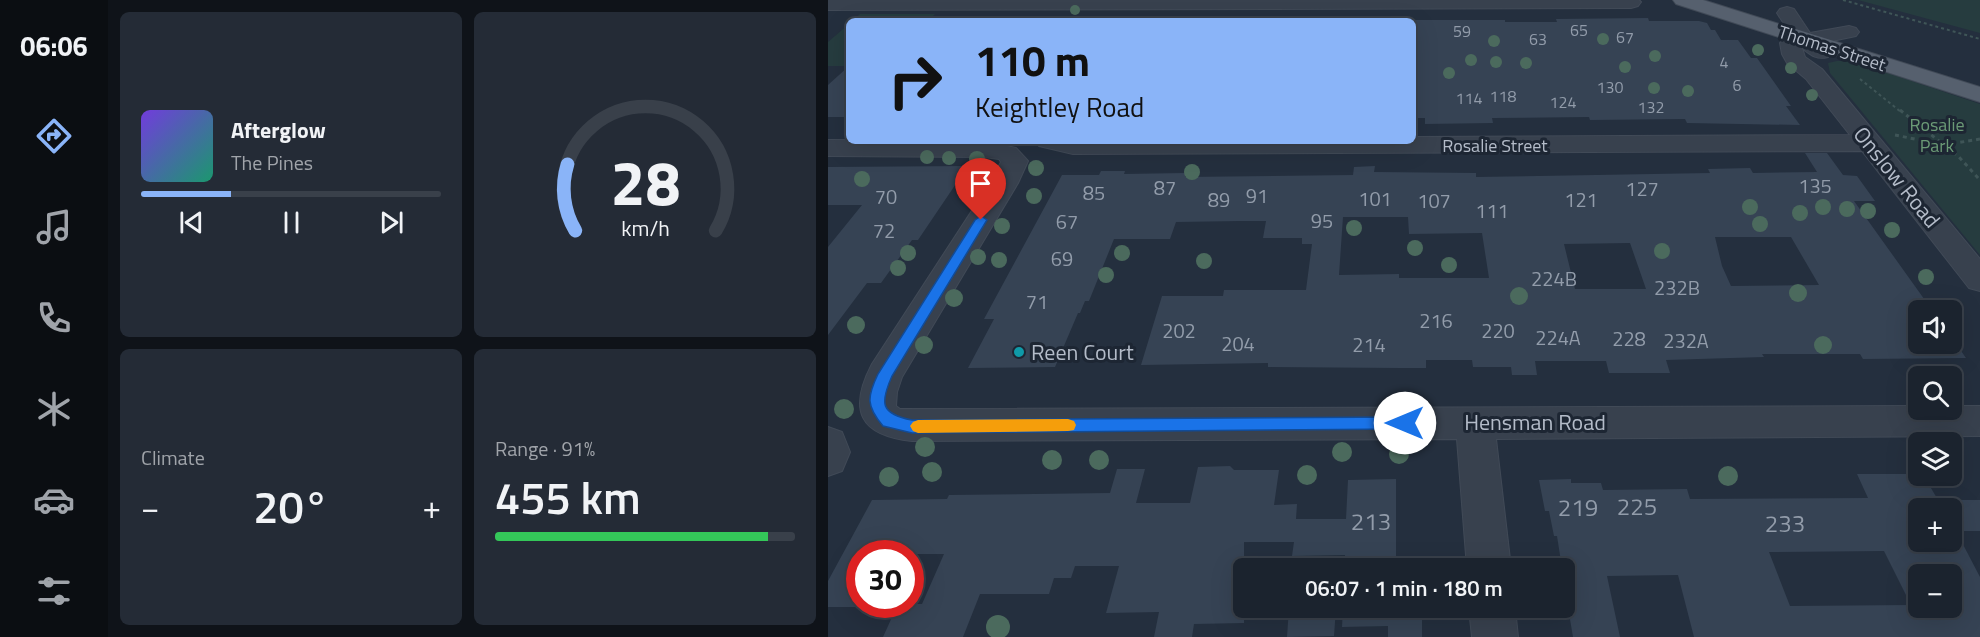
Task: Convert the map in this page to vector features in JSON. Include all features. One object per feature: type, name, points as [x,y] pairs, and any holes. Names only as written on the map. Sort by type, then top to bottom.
[{"type":"main road","name":"Thomas Street","points":[[1683,0],[1980,96]]},
{"type":"main road","name":"Thomas Street","points":[[1766,6],[1871,38]]},
{"type":"street","points":[[1108,18],[1118,2]]},
{"type":"street","points":[[828,4],[1631,2]]},
{"type":"street","points":[[1787,13],[1804,39],[1849,32]]},
{"type":"street","name":"Onslow Road","points":[[1804,39],[1791,43],[1792,55],[1797,63],[1815,74],[1980,280]]},
{"type":"street","name":"Rosalie Street","points":[[1063,144],[1073,146],[1871,143]]},
{"type":"street","name":"Hensman Road","points":[[828,148],[984,148],[1001,150],[1010,154],[1015,160],[1009,175],[885,374],[877,393],[879,411],[888,422],[912,426],[1980,421]]},
{"type":"street","points":[[1475,423],[1488,558]]},
{"type":"street","points":[[828,443],[831,452],[828,459]]},
{"type":"street","points":[[1493,618],[1495,637]]},
{"type":"path","points":[[1843,0],[1980,39]]},
{"type":"path","points":[[1855,76],[1959,157],[1980,180]]},
{"type":"path","points":[[1871,143],[1880,132],[1944,145],[1980,139]]},
{"type":"green space","points":[[1858,0],[1980,0],[1980,33]]},
{"type":"green space","points":[[860,14],[935,14],[931,18],[855,18]]},
{"type":"green space","points":[[846,27],[846,66],[828,66],[828,42]]},
{"type":"green space","name":"Rosalie Park","points":[[1852,61],[1980,104],[1980,255],[1830,73],[1828,63]]},
{"type":"building","points":[[1648,18],[1649,21],[1707,23],[1721,40],[1738,40],[1751,58],[1757,58],[1791,106],[1786,106],[1800,125],[1687,123],[1685,119],[1590,120],[1589,117],[1492,118],[1493,123],[1425,124],[1425,118],[1416,118],[1416,20],[1557,22],[1556,19]]},
{"type":"building","points":[[846,69],[846,117],[828,117],[828,85]]},
{"type":"building","points":[[1805,153],[1827,153],[1843,175],[1857,176],[1875,201],[1854,201],[1925,300],[1908,300],[1908,354],[1962,352],[1966,358],[1863,359],[1860,354],[1762,354],[1764,357],[1666,360],[1670,373],[1609,373],[1606,361],[1535,361],[1537,375],[1512,375],[1511,367],[1473,367],[1472,360],[1426,360],[1426,368],[1268,367],[1268,363],[1141,365],[1162,296],[1223,296],[1224,290],[1306,290],[1312,244],[1302,244],[1302,238],[1263,238],[1266,221],[1241,221],[1176,222],[1170,239],[1114,239],[1089,301],[1085,301],[1078,313],[1055,367],[968,368],[994,319],[984,319],[1062,175],[1099,175],[1101,171],[1125,171],[1124,174],[1186,173],[1185,177],[1353,175],[1354,167],[1375,166],[1374,172],[1476,173],[1476,177],[1710,173],[1708,169],[1750,168],[1753,173],[1817,172]],"holes":[[[1343,217],[1408,217],[1409,234],[1482,233],[1489,278],[1399,278],[1399,274],[1339,275]],[[1715,237],[1791,237],[1819,285],[1731,286],[1722,266]],[[1630,243],[1646,289],[1575,289],[1564,244]]]},
{"type":"building","points":[[968,166],[918,240],[912,240],[881,283],[867,283],[828,335],[828,247],[862,205],[828,205],[828,167]]},
{"type":"building","points":[[1230,466],[1234,470],[1279,470],[1274,505],[1297,504],[1296,519],[1346,519],[1348,480],[1396,479],[1396,558],[1345,558],[1345,555],[1292,556],[1294,542],[1244,542],[1244,558],[1233,558],[1233,618],[1244,618],[1244,623],[1194,624],[1192,637],[1154,637],[1159,612],[1106,613],[1119,566],[1075,566],[1071,578],[1054,578],[1049,594],[980,594],[963,637],[883,637],[892,618],[924,618],[924,599],[944,554],[924,554],[924,540],[850,540],[872,500],[947,499],[949,495],[1110,493],[1117,469],[1145,469],[1136,503],[1190,503],[1198,467]]},
{"type":"building","points":[[1857,474],[1908,474],[1908,486],[1930,486],[1937,498],[1908,498],[1908,552],[1962,552],[1962,542],[1980,577],[1980,637],[1694,637],[1678,575],[1607,576],[1620,637],[1573,637],[1570,618],[1575,618],[1575,558],[1560,558],[1557,536],[1554,536],[1549,511],[1545,511],[1539,480],[1571,479],[1571,483],[1601,483],[1603,490],[1687,489],[1690,499],[1868,498]],"holes":[[[1884,551],[1908,599],[1908,564],[1962,564],[1962,618],[1908,618],[1908,605],[1790,606],[1769,552]]]},
{"type":"building","points":[[1962,500],[1980,500],[1980,531],[1962,531]]},
{"type":"building","points":[[846,548],[846,607],[828,607],[828,581]]},
{"type":"building","points":[[1288,618],[1335,618],[1334,636],[1287,637]]},
{"type":"building","points":[[1342,618],[1422,618],[1422,637],[1388,637],[1388,626],[1342,627]]},
{"type":"slow traffic","points":[[918,426],[1068,425]]},
{"type":"place","name":"Reen Court","points":[[1019,352]]},
{"type":"route","points":[[981,220],[885,374],[877,393],[879,411],[888,422],[912,426],[1405,423]]}]
